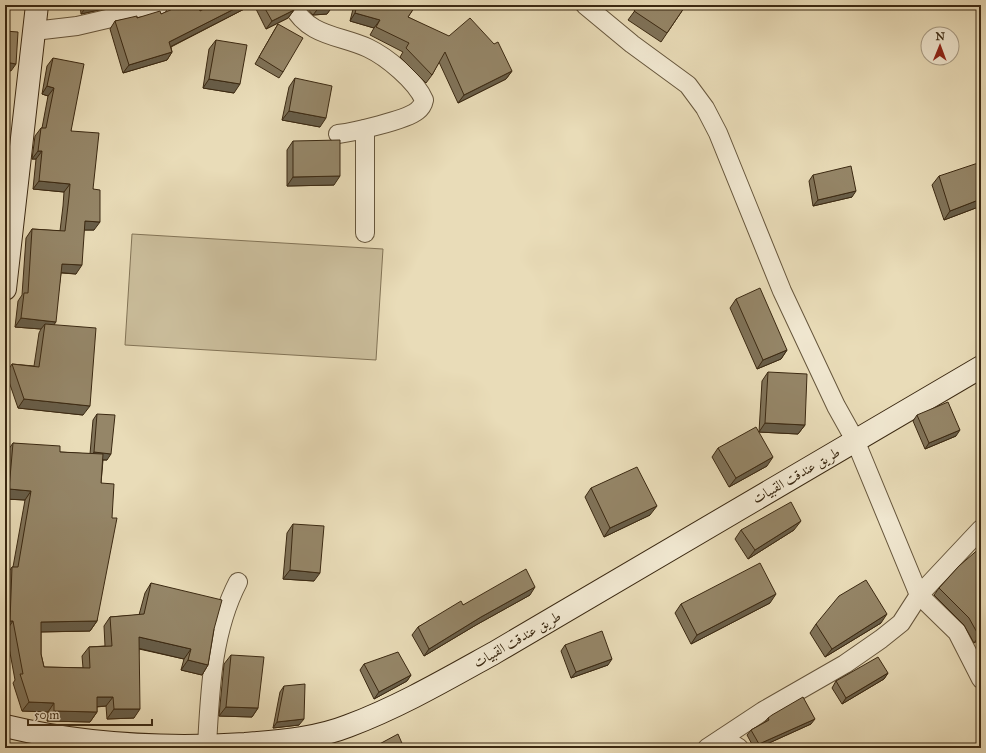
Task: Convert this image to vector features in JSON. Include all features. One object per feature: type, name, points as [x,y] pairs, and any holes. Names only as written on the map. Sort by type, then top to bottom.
[{"type":"main road","points":[[5,290],[38,5]]},
{"type":"main road","name":"طريق عندقت القبيات","points":[[5,726],[38,734],[85,741],[170,748],[309,743],[444,681],[981,367]]},
{"type":"street","points":[[34,31],[77,26],[141,11],[159,5]]},
{"type":"street","points":[[292,5],[304,21],[318,31],[368,48],[397,70],[420,91],[424,100],[422,106],[417,112],[365,129],[338,134]]},
{"type":"street","points":[[585,5],[632,44],[688,85],[704,108],[718,133],[782,292],[830,394],[855,440],[919,595],[957,632],[981,679]]},
{"type":"street","points":[[365,129],[365,233]]},
{"type":"street","points":[[707,748],[763,711],[845,664],[881,640],[901,622],[919,595],[981,529]]},
{"type":"street","points":[[207,746],[208,706],[218,638],[226,610],[238,582]]},
{"type":"street","points":[[723,738],[738,748]]},
{"type":"shaded area","points":[[132,234],[383,249],[376,360],[125,345]]},
{"type":"building","points":[[182,5],[197,5],[200,11],[211,5],[242,5],[169,42],[172,52],[129,65],[115,21],[137,16],[137,18],[160,11],[161,14]]},
{"type":"building","points":[[263,5],[291,5],[294,10],[272,21]]},
{"type":"building","points":[[319,5],[333,5],[333,6],[320,6]]},
{"type":"building","points":[[357,5],[416,5],[408,17],[449,36],[470,18],[494,44],[498,42],[512,71],[464,95],[445,52],[432,75],[406,48],[409,43],[376,27],[380,20],[355,13]]},
{"type":"building","points":[[639,5],[686,5],[667,33],[634,11]]},
{"type":"building","points":[[278,24],[303,38],[283,72],[259,57]]},
{"type":"building","points":[[5,31],[18,32],[16,64],[5,62]]},
{"type":"building","points":[[216,40],[247,45],[240,84],[209,79]]},
{"type":"building","points":[[53,58],[84,64],[71,131],[99,133],[93,189],[100,190],[100,222],[85,221],[82,265],[62,264],[56,322],[21,318],[24,293],[28,293],[32,229],[65,231],[70,184],[39,181],[42,151],[38,151],[41,128],[46,128],[54,88],[47,86]]},
{"type":"building","points":[[295,78],[332,86],[326,118],[289,111]]},
{"type":"building","points":[[340,140],[340,176],[293,177],[293,141]]},
{"type":"building","points":[[981,162],[981,199],[950,211],[939,176]]},
{"type":"building","points":[[851,166],[856,191],[818,200],[813,175]]},
{"type":"building","points":[[760,288],[787,350],[763,360],[736,299]]},
{"type":"building","points":[[45,324],[96,328],[90,406],[24,399],[12,364],[39,367]]},
{"type":"building","points":[[768,372],[807,374],[805,425],[765,423]]},
{"type":"building","points":[[948,402],[960,430],[929,443],[917,415]]},
{"type":"building","points":[[97,414],[115,415],[111,454],[94,452]]},
{"type":"building","points":[[756,427],[773,457],[736,478],[718,448]]},
{"type":"building","points":[[13,443],[60,446],[60,452],[103,454],[101,483],[114,484],[112,518],[117,518],[97,621],[41,622],[41,654],[44,667],[90,668],[89,647],[112,646],[110,617],[144,614],[151,583],[222,600],[214,629],[208,665],[188,660],[191,649],[139,637],[140,709],[114,709],[113,697],[97,697],[97,712],[54,711],[54,703],[29,702],[20,674],[23,674],[13,621],[10,621],[12,567],[18,567],[31,491],[9,489]]},
{"type":"building","points":[[637,467],[657,506],[610,528],[591,488]]},
{"type":"building","points":[[791,502],[801,521],[755,550],[741,530]]},
{"type":"building","points":[[293,524],[324,526],[320,573],[290,570]]},
{"type":"building","points":[[981,547],[981,635],[979,636],[969,618],[939,588],[959,566]]},
{"type":"building","points":[[760,563],[776,594],[697,635],[681,604]]},
{"type":"building","points":[[526,569],[535,587],[481,617],[429,649],[418,627],[461,601],[463,605]]},
{"type":"building","points":[[866,580],[887,614],[832,649],[816,624],[839,596]]},
{"type":"building","points":[[602,631],[612,659],[576,672],[565,645]]},
{"type":"building","points":[[398,652],[411,675],[379,692],[364,664]]},
{"type":"building","points":[[231,655],[264,657],[258,708],[226,707]]},
{"type":"building","points":[[878,657],[888,673],[846,698],[836,681]]},
{"type":"building","points":[[305,684],[304,719],[277,722],[284,686]]},
{"type":"building","points":[[803,697],[815,719],[759,744],[751,730],[769,720],[768,718],[772,715]]},
{"type":"building","points":[[398,734],[404,748],[372,748]]}]
